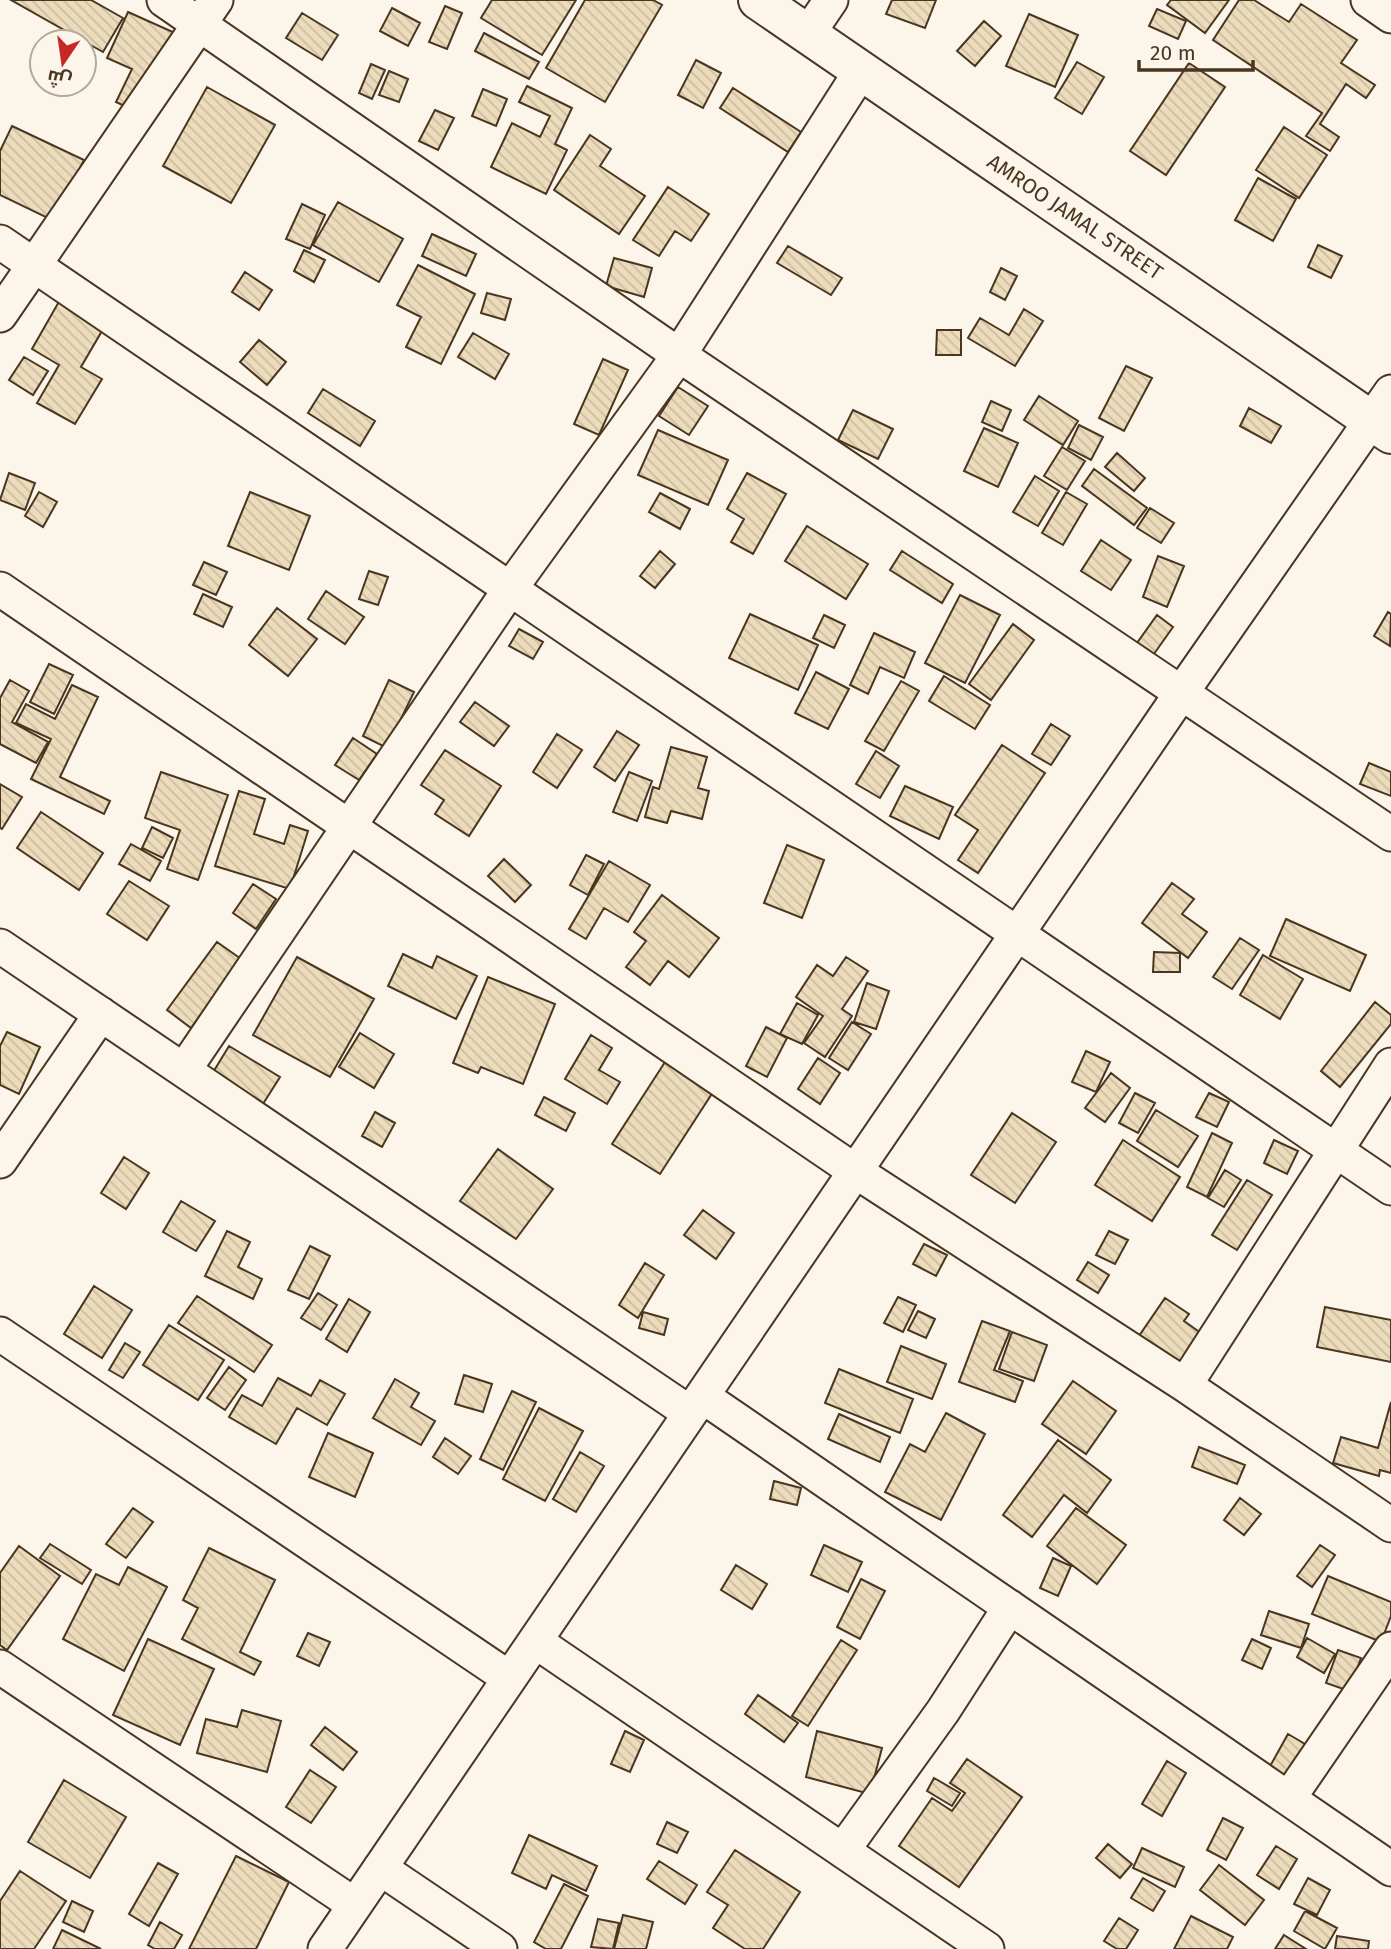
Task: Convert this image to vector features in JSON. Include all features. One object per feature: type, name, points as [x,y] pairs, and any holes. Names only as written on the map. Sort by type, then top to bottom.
[{"type":"street","points":[[164,0],[208,12],[679,355],[1391,834]]},
{"type":"street","name":"AMROO JAMAL STREET","points":[[758,0],[861,71],[1385,416]]},
{"type":"street","points":[[808,34],[831,0]]},
{"type":"street","points":[[1368,0],[1391,16]]},
{"type":"street","points":[[0,315],[208,12]]},
{"type":"street","points":[[184,1070],[510,589],[679,355],[861,71]]},
{"type":"street","points":[[0,242],[1391,1188]]},
{"type":"street","points":[[325,1949],[1182,692],[1385,416]]},
{"type":"street","points":[[0,589],[855,1171],[1185,1385],[1391,1525]]},
{"type":"street","points":[[0,946],[184,1070],[1010,1608],[1391,1868]]},
{"type":"street","points":[[0,1161],[101,1014]]},
{"type":"street","points":[[1185,1385],[1391,1065]]},
{"type":"street","points":[[0,1334],[509,1678]]},
{"type":"street","points":[[843,1850],[943,1712],[1010,1608]]},
{"type":"street","points":[[535,1641],[987,1949]]},
{"type":"street","points":[[1289,1798],[1391,1649]]},
{"type":"street","points":[[0,1667],[355,1905]]},
{"type":"street","points":[[380,1868],[500,1949]]},
{"type":"building","points":[[11,0],[91,0],[123,18],[103,52],[98,49],[98,28],[61,28]]},
{"type":"building","points":[[492,0],[576,0],[542,55],[481,18]]},
{"type":"building","points":[[585,0],[653,0],[662,5],[605,102],[546,68]]},
{"type":"building","points":[[892,0],[936,0],[925,28],[886,14]]},
{"type":"building","points":[[1171,0],[1229,0],[1205,33],[1167,5]]},
{"type":"building","points":[[1239,0],[1254,0],[1289,22],[1301,4],[1357,40],[1341,63],[1375,85],[1366,98],[1346,84],[1320,124],[1339,137],[1330,151],[1306,136],[1322,113],[1213,40]]},
{"type":"building","points":[[445,6],[462,13],[447,49],[429,42]]},
{"type":"building","points":[[392,8],[420,23],[408,46],[380,31]]},
{"type":"building","points":[[1157,9],[1186,21],[1178,39],[1149,26]]},
{"type":"building","points":[[128,12],[175,33],[137,112],[116,102],[132,69],[107,58]]},
{"type":"building","points":[[302,13],[338,35],[322,60],[286,38]]},
{"type":"building","points":[[1029,14],[1078,35],[1055,87],[1006,66]]},
{"type":"building","points":[[984,21],[1001,36],[975,66],[957,51]]},
{"type":"building","points":[[484,33],[539,62],[529,79],[475,51]]},
{"type":"building","points":[[696,60],[721,73],[703,108],[678,95]]},
{"type":"building","points":[[1077,62],[1104,77],[1082,114],[1055,98]]},
{"type":"building","points":[[1189,63],[1225,87],[1166,175],[1130,151]]},
{"type":"building","points":[[371,64],[385,70],[372,99],[359,93]]},
{"type":"building","points":[[389,71],[408,79],[399,102],[379,95]]},
{"type":"building","points":[[527,86],[572,108],[555,144],[567,150],[546,194],[491,167],[512,123],[540,137],[550,116],[519,102]]},
{"type":"building","points":[[207,87],[275,125],[231,203],[163,166]]},
{"type":"building","points":[[733,88],[801,132],[788,152],[720,108]]},
{"type":"building","points":[[483,89],[507,99],[496,126],[472,116]]},
{"type":"building","points":[[435,110],[454,118],[438,150],[419,141]]},
{"type":"building","points":[[12,126],[84,160],[54,221],[0,195],[0,151]]},
{"type":"building","points":[[1284,127],[1327,155],[1299,198],[1256,170]]},
{"type":"building","points":[[590,135],[611,149],[600,166],[645,196],[619,234],[554,190]]},
{"type":"building","points":[[1258,178],[1296,199],[1273,241],[1235,220]]},
{"type":"building","points":[[668,187],[709,214],[691,241],[675,231],[659,256],[633,240]]},
{"type":"building","points":[[338,202],[403,239],[379,282],[313,245]]},
{"type":"building","points":[[302,204],[325,215],[310,249],[286,239]]},
{"type":"building","points":[[432,234],[476,254],[466,276],[422,256]]},
{"type":"building","points":[[1318,245],[1342,256],[1331,278],[1308,267]]},
{"type":"building","points":[[788,246],[842,278],[831,295],[777,263]]},
{"type":"building","points":[[304,250],[325,260],[314,282],[294,271]]},
{"type":"building","points":[[614,258],[652,268],[644,297],[606,286]]},
{"type":"building","points":[[418,265],[475,294],[441,364],[406,347],[421,317],[397,305]]},
{"type":"building","points":[[1001,268],[1017,276],[1005,300],[990,292]]},
{"type":"building","points":[[245,272],[272,290],[259,310],[232,292]]},
{"type":"building","points":[[487,293],[511,299],[505,320],[481,313]]},
{"type":"building","points":[[61,298],[106,324],[81,367],[102,379],[75,424],[37,403],[59,365],[32,349]]},
{"type":"building","points":[[1024,309],[1043,321],[1015,366],[968,338],[980,318],[1009,335]]},
{"type":"building","points":[[937,330],[961,330],[961,355],[936,355]]},
{"type":"building","points":[[473,333],[509,354],[495,379],[458,357]]},
{"type":"building","points":[[259,340],[286,362],[267,385],[240,362]]},
{"type":"building","points":[[24,357],[48,371],[33,395],[9,380]]},
{"type":"building","points":[[603,359],[628,370],[599,435],[574,424]]},
{"type":"building","points":[[1126,366],[1152,378],[1124,431],[1099,418]]},
{"type":"building","points":[[678,387],[708,406],[689,435],[659,416]]},
{"type":"building","points":[[323,389],[375,421],[360,446],[308,413]]},
{"type":"building","points":[[1039,396],[1078,421],[1063,445],[1024,420]]},
{"type":"building","points":[[991,401],[1011,410],[1002,431],[982,422]]},
{"type":"building","points":[[1249,408],[1281,426],[1271,443],[1240,426]]},
{"type":"building","points":[[853,410],[893,429],[878,459],[838,440]]},
{"type":"building","points":[[1079,425],[1103,437],[1091,460],[1068,448]]},
{"type":"building","points":[[984,428],[1018,443],[998,487],[964,471]]},
{"type":"building","points":[[658,430],[728,460],[708,505],[638,475]]},
{"type":"building","points":[[1062,447],[1085,461],[1067,490],[1044,476]]},
{"type":"building","points":[[1117,453],[1145,478],[1134,491],[1105,467]]},
{"type":"building","points":[[1094,469],[1147,508],[1134,525],[1082,486]]},
{"type":"building","points":[[9,473],[35,483],[25,510],[0,500]]},
{"type":"building","points":[[747,473],[786,494],[753,554],[731,542],[744,519],[727,509]]},
{"type":"building","points":[[1035,476],[1059,491],[1038,526],[1013,512]]},
{"type":"building","points":[[39,492],[57,502],[43,527],[25,516]]},
{"type":"building","points":[[250,492],[310,516],[289,570],[228,546]]},
{"type":"building","points":[[1066,492],[1087,504],[1063,545],[1042,533]]},
{"type":"building","points":[[660,493],[690,509],[680,529],[649,512]]},
{"type":"building","points":[[1150,508],[1174,523],[1161,543],[1137,528]]},
{"type":"building","points":[[807,526],[868,564],[846,599],[785,561]]},
{"type":"building","points":[[1101,540],[1131,560],[1111,590],[1081,571]]},
{"type":"building","points":[[660,551],[675,564],[655,588],[640,576]]},
{"type":"building","points":[[902,551],[953,584],[942,603],[890,570]]},
{"type":"building","points":[[1158,556],[1184,566],[1167,607],[1143,597]]},
{"type":"building","points":[[204,562],[227,572],[216,595],[193,585]]},
{"type":"building","points":[[369,571],[388,577],[378,605],[359,599]]},
{"type":"building","points":[[326,591],[364,617],[345,644],[308,619]]},
{"type":"building","points":[[203,594],[232,607],[223,627],[194,614]]},
{"type":"building","points":[[960,595],[1000,615],[965,683],[925,663]]},
{"type":"building","points":[[277,608],[317,639],[288,676],[249,645]]},
{"type":"building","points":[[1388,612],[1391,614],[1390,646],[1374,636]]},
{"type":"building","points":[[750,614],[818,645],[798,690],[729,658]]},
{"type":"building","points":[[824,615],[845,625],[834,648],[813,638]]},
{"type":"building","points":[[1157,615],[1173,627],[1149,661],[1132,650]]},
{"type":"building","points":[[1013,624],[1034,640],[991,700],[969,684]]},
{"type":"building","points":[[519,629],[543,642],[533,659],[509,646]]},
{"type":"building","points":[[874,633],[915,652],[904,678],[880,667],[868,694],[850,685]]},
{"type":"building","points":[[49,664],[73,675],[54,714],[30,702]]},
{"type":"building","points":[[816,672],[849,689],[828,729],[795,713]]},
{"type":"building","points":[[944,676],[990,705],[975,729],[929,701]]},
{"type":"building","points":[[10,680],[29,691],[12,722],[48,742],[36,763],[0,744],[0,698]]},
{"type":"building","points":[[389,680],[414,692],[387,748],[363,736]]},
{"type":"building","points":[[901,681],[919,691],[884,751],[865,741]]},
{"type":"building","points":[[72,685],[98,697],[60,777],[110,801],[104,814],[31,779],[51,739],[16,723],[26,704],[55,719]]},
{"type":"building","points":[[475,702],[509,726],[494,746],[460,722]]},
{"type":"building","points":[[1051,724],[1070,736],[1051,765],[1032,754]]},
{"type":"building","points":[[617,731],[639,745],[615,781],[594,767]]},
{"type":"building","points":[[557,734],[582,750],[557,788],[533,772]]},
{"type":"building","points":[[353,738],[377,754],[359,780],[335,765]]},
{"type":"building","points":[[1002,745],[1045,773],[978,873],[958,860],[978,830],[955,815]]},
{"type":"building","points":[[671,747],[707,757],[698,788],[709,791],[702,819],[671,811],[667,823],[645,817],[653,787],[659,789]]},
{"type":"building","points":[[445,750],[501,786],[469,836],[435,814],[444,800],[421,785]]},
{"type":"building","points":[[876,751],[899,766],[880,798],[856,784]]},
{"type":"building","points":[[1369,763],[1391,772],[1391,796],[1360,784]]},
{"type":"building","points":[[161,772],[228,795],[198,880],[167,869],[180,830],[145,818]]},
{"type":"building","points":[[629,772],[652,781],[637,821],[613,812]]},
{"type":"building","points":[[0,784],[22,797],[2,829],[0,828]]},
{"type":"building","points":[[905,786],[953,807],[939,839],[890,816]]},
{"type":"building","points":[[239,791],[265,799],[254,834],[284,844],[290,825],[308,831],[290,889],[215,866]]},
{"type":"building","points":[[41,812],[103,853],[79,890],[17,848]]},
{"type":"building","points":[[152,827],[173,838],[163,858],[142,848]]},
{"type":"building","points":[[131,844],[161,861],[150,881],[119,864]]},
{"type":"building","points":[[787,845],[824,860],[802,918],[764,903]]},
{"type":"building","points":[[586,855],[604,864],[588,895],[570,885]]},
{"type":"building","points":[[504,859],[531,885],[515,902],[488,876]]},
{"type":"building","points":[[609,861],[650,885],[628,922],[604,908],[586,939],[569,929]]},
{"type":"building","points":[[129,881],[169,906],[147,940],[107,914]]},
{"type":"building","points":[[1172,883],[1194,899],[1182,914],[1207,932],[1188,958],[1142,923]]},
{"type":"building","points":[[253,884],[276,899],[256,929],[233,913]]},
{"type":"building","points":[[662,895],[719,938],[689,977],[668,961],[650,985],[626,967],[646,941],[634,932]]},
{"type":"building","points":[[1286,919],[1366,955],[1350,991],[1270,956]]},
{"type":"building","points":[[1240,938],[1259,950],[1232,989],[1213,977]]},
{"type":"building","points":[[217,942],[241,959],[191,1028],[167,1010]]},
{"type":"building","points":[[1154,952],[1180,953],[1180,972],[1153,972]]},
{"type":"building","points":[[403,954],[432,968],[437,956],[477,976],[456,1019],[388,986]]},
{"type":"building","points":[[1263,955],[1303,979],[1280,1019],[1240,995]]},
{"type":"building","points":[[297,957],[374,999],[330,1077],[253,1035]]},
{"type":"building","points":[[846,957],[868,971],[842,1009],[852,1016],[825,1057],[804,1043],[823,1016],[796,997],[817,965],[833,976]]},
{"type":"building","points":[[488,977],[555,1004],[523,1084],[481,1067],[478,1073],[453,1063]]},
{"type":"building","points":[[867,983],[889,991],[876,1029],[854,1022]]},
{"type":"building","points":[[1375,1002],[1391,1015],[1391,1024],[1340,1087],[1321,1071]]},
{"type":"building","points":[[797,1003],[818,1015],[802,1044],[780,1034]]},
{"type":"building","points":[[852,1022],[871,1034],[848,1070],[829,1058]]},
{"type":"building","points":[[766,1027],[787,1038],[767,1077],[746,1066]]},
{"type":"building","points":[[7,1032],[40,1047],[19,1094],[0,1085],[0,1046]]},
{"type":"building","points":[[360,1033],[394,1054],[374,1088],[339,1067]]},
{"type":"building","points":[[591,1035],[612,1048],[599,1070],[620,1082],[607,1104],[565,1079]]},
{"type":"building","points":[[229,1046],[280,1077],[263,1104],[212,1074]]},
{"type":"building","points":[[1086,1051],[1110,1062],[1096,1092],[1072,1082]]},
{"type":"building","points":[[818,1058],[840,1073],[820,1104],[798,1089]]},
{"type":"building","points":[[665,1062],[713,1092],[660,1174],[612,1144]]},
{"type":"building","points":[[1111,1073],[1130,1088],[1105,1122],[1085,1108]]},
{"type":"building","points":[[1135,1093],[1155,1103],[1138,1133],[1119,1123]]},
{"type":"building","points":[[1209,1093],[1229,1102],[1217,1127],[1196,1117]]},
{"type":"building","points":[[544,1097],[575,1113],[566,1131],[535,1115]]},
{"type":"building","points":[[1156,1110],[1198,1136],[1178,1167],[1137,1141]]},
{"type":"building","points":[[375,1112],[395,1123],[382,1147],[362,1136]]},
{"type":"building","points":[[1012,1113],[1056,1142],[1015,1203],[971,1175]]},
{"type":"building","points":[[1212,1133],[1232,1143],[1207,1197],[1187,1187]]},
{"type":"building","points":[[1123,1140],[1180,1177],[1152,1221],[1095,1185]]},
{"type":"building","points":[[1274,1140],[1298,1151],[1287,1174],[1264,1163]]},
{"type":"building","points":[[498,1149],[553,1189],[516,1239],[460,1201]]},
{"type":"building","points":[[124,1157],[149,1173],[126,1209],[101,1193]]},
{"type":"building","points":[[1225,1170],[1241,1180],[1224,1207],[1208,1198]]},
{"type":"building","points":[[1247,1180],[1272,1195],[1237,1250],[1212,1235]]},
{"type":"building","points":[[181,1201],[215,1221],[196,1251],[163,1232]]},
{"type":"building","points":[[703,1210],[734,1233],[716,1259],[684,1235]]},
{"type":"building","points":[[227,1231],[250,1242],[238,1267],[262,1279],[253,1299],[205,1276]]},
{"type":"building","points":[[1109,1231],[1128,1240],[1115,1264],[1096,1255]]},
{"type":"building","points":[[924,1244],[947,1255],[936,1276],[913,1264]]},
{"type":"building","points":[[310,1246],[330,1256],[309,1299],[288,1290]]},
{"type":"building","points":[[1088,1262],[1109,1275],[1098,1293],[1077,1280]]},
{"type":"building","points":[[645,1263],[664,1275],[638,1318],[619,1305]]},
{"type":"building","points":[[94,1286],[132,1310],[102,1358],[64,1334]]},
{"type":"building","points":[[318,1293],[337,1305],[321,1330],[301,1318]]},
{"type":"building","points":[[197,1296],[272,1345],[254,1372],[178,1323]]},
{"type":"building","points":[[898,1297],[916,1305],[903,1332],[884,1323]]},
{"type":"building","points":[[1165,1298],[1189,1314],[1184,1321],[1205,1336],[1185,1366],[1139,1336]]},
{"type":"building","points":[[349,1299],[370,1312],[347,1352],[326,1339]]},
{"type":"building","points":[[1325,1307],[1391,1320],[1391,1362],[1317,1347]]},
{"type":"building","points":[[918,1311],[935,1319],[926,1338],[908,1330]]},
{"type":"building","points":[[643,1312],[668,1319],[664,1335],[639,1328]]},
{"type":"building","points":[[982,1321],[1010,1331],[994,1370],[1023,1381],[1015,1402],[959,1382]]},
{"type":"building","points":[[169,1325],[224,1360],[198,1400],[143,1365]]},
{"type":"building","points":[[1012,1332],[1047,1345],[1034,1381],[999,1369]]},
{"type":"building","points":[[125,1343],[140,1352],[123,1378],[109,1370]]},
{"type":"building","points":[[901,1346],[946,1364],[932,1399],[887,1382]]},
{"type":"building","points":[[229,1367],[246,1380],[225,1410],[207,1398]]},
{"type":"building","points":[[839,1369],[913,1399],[900,1433],[825,1403]]},
{"type":"building","points":[[464,1375],[492,1384],[483,1412],[455,1404]]},
{"type":"building","points":[[278,1378],[311,1396],[320,1380],[345,1394],[327,1425],[297,1408],[276,1444],[229,1417],[242,1395],[262,1406]]},
{"type":"building","points":[[395,1379],[419,1393],[411,1407],[435,1421],[421,1445],[373,1418]]},
{"type":"building","points":[[1073,1381],[1116,1411],[1086,1454],[1042,1424]]},
{"type":"building","points":[[512,1391],[536,1402],[503,1470],[480,1459]]},
{"type":"building","points":[[1391,1402],[1391,1473],[1380,1470],[1379,1476],[1333,1463],[1341,1437],[1378,1448]]},
{"type":"building","points":[[539,1408],[583,1431],[545,1501],[503,1479]]},
{"type":"building","points":[[946,1413],[985,1434],[941,1520],[885,1492],[910,1444],[925,1452]]},
{"type":"building","points":[[839,1414],[890,1437],[880,1462],[828,1439]]},
{"type":"building","points":[[328,1433],[373,1453],[355,1497],[309,1477]]},
{"type":"building","points":[[445,1438],[471,1456],[458,1474],[433,1457]]},
{"type":"building","points":[[1058,1440],[1111,1480],[1087,1513],[1064,1495],[1032,1537],[1003,1515]]},
{"type":"building","points":[[1199,1447],[1245,1465],[1237,1484],[1192,1467]]},
{"type":"building","points":[[580,1452],[604,1466],[576,1512],[553,1499]]},
{"type":"building","points":[[774,1481],[801,1488],[797,1505],[770,1499]]},
{"type":"building","points":[[1240,1498],[1261,1514],[1244,1535],[1224,1520]]},
{"type":"building","points":[[133,1508],[153,1522],[126,1558],[106,1544]]},
{"type":"building","points":[[1076,1508],[1126,1545],[1097,1584],[1047,1546]]},
{"type":"building","points":[[50,1544],[91,1570],[82,1584],[40,1558]]},
{"type":"building","points":[[824,1545],[862,1562],[848,1592],[811,1575]]},
{"type":"building","points":[[1320,1545],[1335,1555],[1312,1587],[1297,1576]]},
{"type":"building","points":[[19,1546],[60,1576],[7,1650],[0,1645],[0,1573]]},
{"type":"building","points":[[209,1548],[275,1580],[240,1652],[261,1662],[254,1675],[182,1639],[198,1608],[183,1600]]},
{"type":"building","points":[[1053,1558],[1071,1566],[1058,1596],[1040,1588]]},
{"type":"building","points":[[736,1565],[767,1584],[752,1609],[721,1590]]},
{"type":"building","points":[[128,1567],[167,1587],[124,1671],[63,1639],[96,1574],[119,1585]]},
{"type":"building","points":[[1328,1576],[1391,1602],[1391,1616],[1381,1642],[1312,1614]]},
{"type":"building","points":[[861,1579],[885,1591],[860,1639],[837,1627]]},
{"type":"building","points":[[1269,1611],[1309,1624],[1301,1648],[1261,1635]]},
{"type":"building","points":[[308,1633],[330,1642],[319,1666],[297,1656]]},
{"type":"building","points":[[1307,1638],[1335,1654],[1324,1673],[1297,1657]]},
{"type":"building","points":[[148,1639],[214,1669],[180,1745],[113,1715]]},
{"type":"building","points":[[1252,1639],[1271,1648],[1262,1669],[1242,1660]]},
{"type":"building","points":[[841,1640],[857,1650],[808,1726],[792,1716]]},
{"type":"building","points":[[1338,1650],[1361,1658],[1349,1691],[1326,1683]]},
{"type":"building","points":[[758,1695],[798,1723],[784,1742],[745,1714]]},
{"type":"building","points":[[242,1710],[281,1721],[267,1772],[197,1753],[206,1719],[237,1727]]},
{"type":"building","points":[[325,1727],[357,1752],[343,1770],[311,1745]]},
{"type":"building","points":[[625,1731],[644,1740],[630,1772],[611,1764]]},
{"type":"building","points":[[817,1731],[882,1748],[870,1794],[806,1777]]},
{"type":"building","points":[[1288,1734],[1317,1751],[1298,1785],[1269,1768]]},
{"type":"building","points":[[967,1759],[1022,1797],[959,1887],[899,1846],[932,1798],[952,1811],[965,1793],[950,1783]]},
{"type":"building","points":[[1167,1761],[1186,1773],[1162,1816],[1142,1804]]},
{"type":"building","points":[[310,1770],[336,1787],[311,1823],[286,1807]]},
{"type":"building","points":[[934,1778],[960,1793],[952,1806],[927,1791]]},
{"type":"building","points":[[64,1780],[126,1817],[90,1878],[28,1842]]},
{"type":"building","points":[[1223,1818],[1243,1828],[1226,1860],[1207,1850]]},
{"type":"building","points":[[667,1822],[688,1832],[677,1853],[657,1844]]},
{"type":"building","points":[[529,1835],[597,1866],[586,1891],[552,1875],[546,1889],[512,1873]]},
{"type":"building","points":[[1108,1844],[1132,1864],[1120,1878],[1096,1858]]},
{"type":"building","points":[[1276,1846],[1297,1859],[1279,1889],[1257,1875]]},
{"type":"building","points":[[1142,1848],[1184,1867],[1175,1887],[1133,1868]]},
{"type":"building","points":[[735,1850],[800,1892],[763,1949],[745,1949],[713,1928],[728,1905],[707,1892]]},
{"type":"building","points":[[236,1856],[289,1882],[256,1949],[189,1949]]},
{"type":"building","points":[[659,1861],[697,1885],[685,1904],[647,1879]]},
{"type":"building","points":[[158,1863],[178,1874],[149,1926],[129,1914]]},
{"type":"building","points":[[1219,1865],[1264,1900],[1245,1925],[1200,1890]]},
{"type":"building","points":[[20,1871],[66,1901],[34,1949],[0,1949],[0,1901]]},
{"type":"building","points":[[1143,1878],[1165,1891],[1153,1911],[1131,1898]]},
{"type":"building","points":[[1308,1878],[1330,1890],[1317,1915],[1294,1904]]},
{"type":"building","points":[[564,1884],[588,1896],[561,1949],[546,1949],[534,1942]]},
{"type":"building","points":[[72,1901],[93,1911],[84,1932],[63,1922]]},
{"type":"building","points":[[1305,1911],[1337,1928],[1325,1949],[1294,1931]]},
{"type":"building","points":[[623,1915],[653,1922],[646,1949],[614,1949]]},
{"type":"building","points":[[1191,1916],[1233,1937],[1227,1949],[1174,1949]]},
{"type":"building","points":[[1119,1918],[1138,1930],[1126,1949],[1117,1949],[1104,1941]]},
{"type":"building","points":[[598,1919],[619,1923],[613,1949],[591,1947]]},
{"type":"building","points":[[160,1922],[182,1935],[174,1949],[155,1949],[148,1945]]},
{"type":"building","points":[[62,1930],[101,1949],[53,1949]]},
{"type":"building","points":[[1284,1935],[1306,1949],[1275,1949]]},
{"type":"building","points":[[1337,1936],[1369,1941],[1368,1949],[1335,1949]]}]
